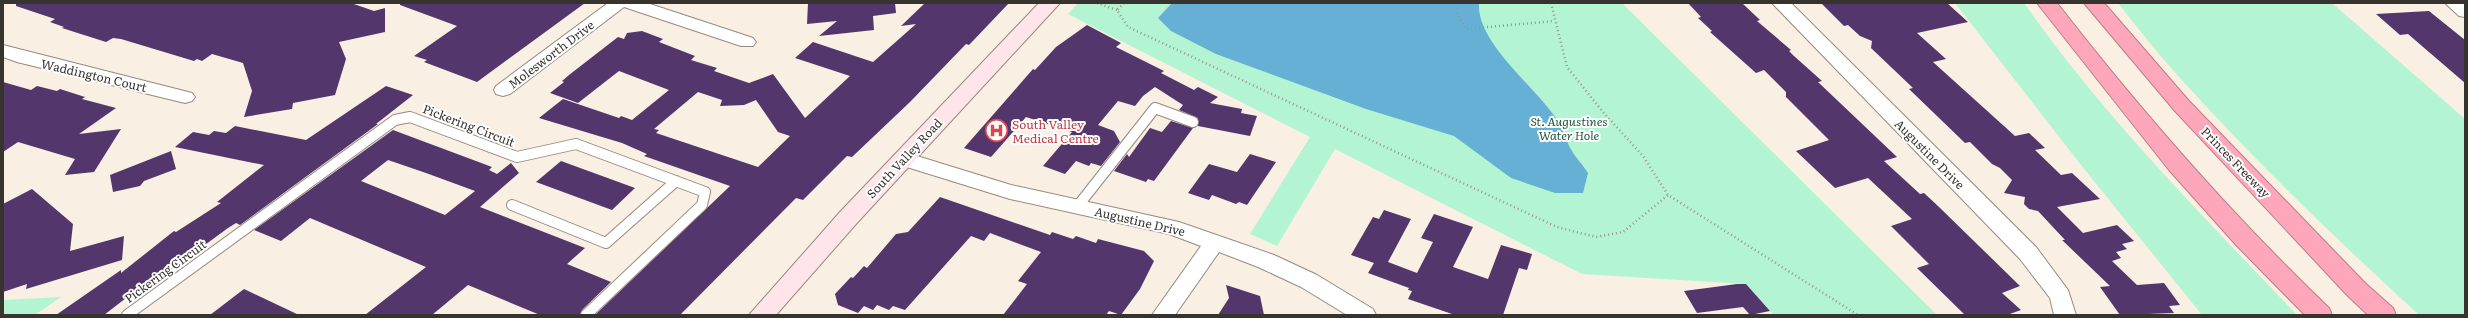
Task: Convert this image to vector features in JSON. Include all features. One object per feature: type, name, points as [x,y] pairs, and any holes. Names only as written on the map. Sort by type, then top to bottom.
[{"type":"highway","points":[[2047,3],[2128,107],[2208,202],[2320,315]]},
{"type":"highway","name":"Princes Freeway","points":[[2094,3],[2187,112],[2356,289],[2384,315]]},
{"type":"main road","name":"South Valley Road","points":[[761,315],[1050,3]]},
{"type":"street","name":"Molesworth Drive","points":[[503,90],[619,3]]},
{"type":"street","points":[[629,3],[747,42]]},
{"type":"street","name":"Augustine Drive","points":[[1781,3],[2028,253],[2048,277],[2060,296],[2065,315]]},
{"type":"street","points":[[2454,3],[2465,12]]},
{"type":"street","name":"Waddington Court","points":[[3,51],[24,58],[185,97]]},
{"type":"street","name":"Augustine Drive","points":[[904,159],[1010,192],[1166,225],[1266,261],[1309,281],[1365,315]]},
{"type":"street","points":[[1163,315],[1215,242]]},
{"type":"lane","points":[[1077,206],[1155,108],[1162,108],[1172,115],[1193,122]]},
{"type":"lane","name":"Pickering Circuit","points":[[127,315],[395,120],[410,117],[420,119],[517,157],[529,157],[559,146],[576,144],[705,192],[702,205],[586,315]]},
{"type":"lane","points":[[512,205],[606,243],[676,181]]},
{"type":"path","points":[[1097,3],[1117,10],[1128,27],[1557,226],[1596,237],[1624,232],[1668,195]]},
{"type":"path","points":[[1117,10],[1124,3]]},
{"type":"path","points":[[1551,3],[1554,22],[1567,67],[1603,112],[1643,156],[1668,195],[1858,315]]},
{"type":"path","points":[[1456,13],[1466,29],[1554,22]]},
{"type":"green space","name":"St. Augustines Water Hole","points":[[1078,3],[1622,3],[1937,315],[1774,315],[1746,284],[1582,274],[1335,149],[1277,246],[1250,234],[1310,137],[1068,14]]},
{"type":"green space","points":[[1955,3],[2024,3],[2087,85],[2154,164],[2297,315],[2202,315],[2081,165]]},
{"type":"green space","points":[[2118,3],[2332,3],[2465,119],[2465,315],[2419,315],[2357,258],[2208,109],[2148,41]]},
{"type":"green space","points":[[61,297],[35,315],[3,315],[3,300]]},
{"type":"water","points":[[1172,3],[1479,3],[1481,19],[1487,34],[1510,66],[1550,110],[1561,126],[1572,151],[1588,173],[1583,193],[1555,193],[1511,178],[1454,136],[1366,109],[1216,54],[1171,31],[1158,18]]},
{"type":"building","points":[[16,3],[351,3],[374,11],[385,8],[385,32],[339,42],[346,59],[335,95],[293,103],[292,109],[244,117],[252,91],[243,63],[212,54],[202,61],[197,59],[194,61],[121,39],[113,38],[106,42],[62,28],[64,27],[50,22],[55,19],[16,6]]},
{"type":"building","points":[[400,3],[585,3],[477,82],[424,62],[427,60],[414,56],[457,26],[400,5]]},
{"type":"building","points":[[808,3],[895,3],[896,13],[873,16],[874,30],[819,36],[837,21],[807,24]]},
{"type":"building","points":[[925,3],[1009,3],[969,45],[966,44],[910,102],[852,157],[847,156],[803,200],[796,198],[680,315],[595,315],[730,186],[644,156],[647,154],[622,143],[539,118],[563,99],[619,118],[621,116],[632,120],[669,90],[619,71],[578,103],[550,93],[564,82],[562,81],[618,37],[624,39],[627,33],[642,31],[663,39],[659,42],[695,56],[691,60],[717,68],[714,71],[749,83],[773,74],[805,118],[850,76],[795,58],[813,42],[873,62],[916,24],[901,26]],"holes":[[[698,92],[722,100],[720,106],[744,105],[756,100],[778,132],[790,136],[758,167],[656,133],[659,130],[654,129]]]},
{"type":"building","points":[[1688,3],[1742,3],[1760,20],[1757,21],[1791,50],[1789,51],[1822,81],[1818,82],[1897,157],[1884,161],[1920,194],[1924,193],[2020,286],[2002,293],[2021,310],[2007,315],[1965,315],[1917,268],[1929,264],[1891,226],[1912,219],[1868,178],[1835,188],[1796,151],[1829,140],[1786,97],[1786,92],[1764,70],[1756,73],[1710,32],[1712,31],[1698,18],[1701,17]]},
{"type":"building","points":[[1821,3],[1947,3],[1968,22],[1917,33],[1946,59],[1933,62],[2015,136],[2029,133],[2045,148],[2035,150],[2061,175],[2072,173],[2100,199],[2057,207],[2083,233],[2117,225],[2134,241],[2122,244],[2127,249],[2116,252],[2121,258],[2112,261],[2137,285],[2164,283],[2180,305],[2169,306],[2174,313],[2120,315],[2100,287],[2110,286],[2062,240],[2065,240],[2038,211],[2029,209],[2024,204],[2025,197],[2004,193],[2012,180],[2000,168],[1992,164],[1970,142],[1965,143],[1909,89],[1913,88],[1871,48],[1872,41],[1860,36],[1848,25],[1844,26]]},
{"type":"building","points":[[2429,11],[2465,40],[2465,83],[2408,34],[2400,35],[2376,14]]},
{"type":"building","points":[[1087,25],[1121,43],[1116,47],[1164,71],[1161,73],[1194,90],[1198,87],[1218,97],[1210,103],[1242,109],[1241,113],[1257,116],[1250,136],[1198,126],[1198,118],[1179,110],[1183,105],[1155,87],[1143,96],[1135,106],[1118,101],[1098,125],[1114,131],[1120,142],[1101,166],[1091,163],[1089,166],[1076,161],[1065,174],[1043,166],[1072,132],[1026,117],[991,157],[964,148],[1033,69],[1035,70],[1056,47]]},
{"type":"building","points":[[3,82],[31,90],[37,86],[57,91],[60,89],[85,97],[82,99],[116,108],[79,134],[121,129],[94,172],[65,175],[75,159],[18,142],[3,152]]},
{"type":"building","points":[[386,86],[413,95],[376,124],[378,124],[240,225],[236,223],[228,228],[157,280],[152,278],[104,315],[56,315],[121,270],[121,273],[174,231],[176,232],[221,203],[217,202],[264,165],[175,147],[193,132],[209,135],[214,131],[226,133],[235,126],[306,140]]},
{"type":"building","points":[[1171,121],[1193,128],[1154,181],[1148,179],[1146,182],[1114,171],[1127,154],[1129,157],[1150,128],[1162,132]]},
{"type":"building","points":[[393,130],[492,167],[489,170],[497,174],[511,163],[519,173],[480,207],[585,248],[567,264],[611,282],[582,310],[580,315],[540,315],[468,285],[432,315],[365,315],[426,267],[310,218],[281,241],[254,230]],"holes":[[[388,160],[475,191],[445,215],[361,181]]]},
{"type":"building","points":[[171,151],[176,169],[144,181],[140,186],[113,192],[110,175]]},
{"type":"building","points":[[1250,154],[1276,162],[1247,205],[1239,202],[1236,204],[1212,195],[1209,200],[1188,193],[1209,164],[1237,172]]},
{"type":"building","points":[[561,161],[635,188],[612,210],[536,182]]},
{"type":"building","points":[[32,189],[73,224],[70,251],[124,236],[122,260],[26,289],[27,284],[3,292],[3,204]]},
{"type":"building","points":[[940,197],[1050,235],[1052,232],[1073,239],[1076,236],[1096,243],[1098,239],[1144,251],[1154,261],[1140,289],[1121,315],[1109,311],[1106,315],[1003,315],[1027,284],[1018,281],[1041,252],[990,233],[984,241],[971,236],[905,310],[893,306],[889,310],[877,305],[873,310],[864,306],[858,313],[838,305],[835,294],[851,277],[853,278],[864,266],[867,268],[896,234],[908,232]]},
{"type":"building","points":[[1384,210],[1411,219],[1388,262],[1417,273],[1433,242],[1421,238],[1434,214],[1473,227],[1453,267],[1488,279],[1501,245],[1532,254],[1527,270],[1519,268],[1503,315],[1455,315],[1408,299],[1412,291],[1408,290],[1409,288],[1368,273],[1374,263],[1351,255],[1373,217],[1379,219]]},
{"type":"building","points":[[1746,284],[1770,311],[1750,315],[1743,307],[1697,313],[1684,291]]},
{"type":"building","points":[[1226,285],[1260,296],[1264,315],[1218,315],[1229,298]]},
{"type":"building","points":[[244,289],[299,315],[210,315]]},
{"type":"place","name":"South Valley Medical Centre","points":[[996,131]]}]
